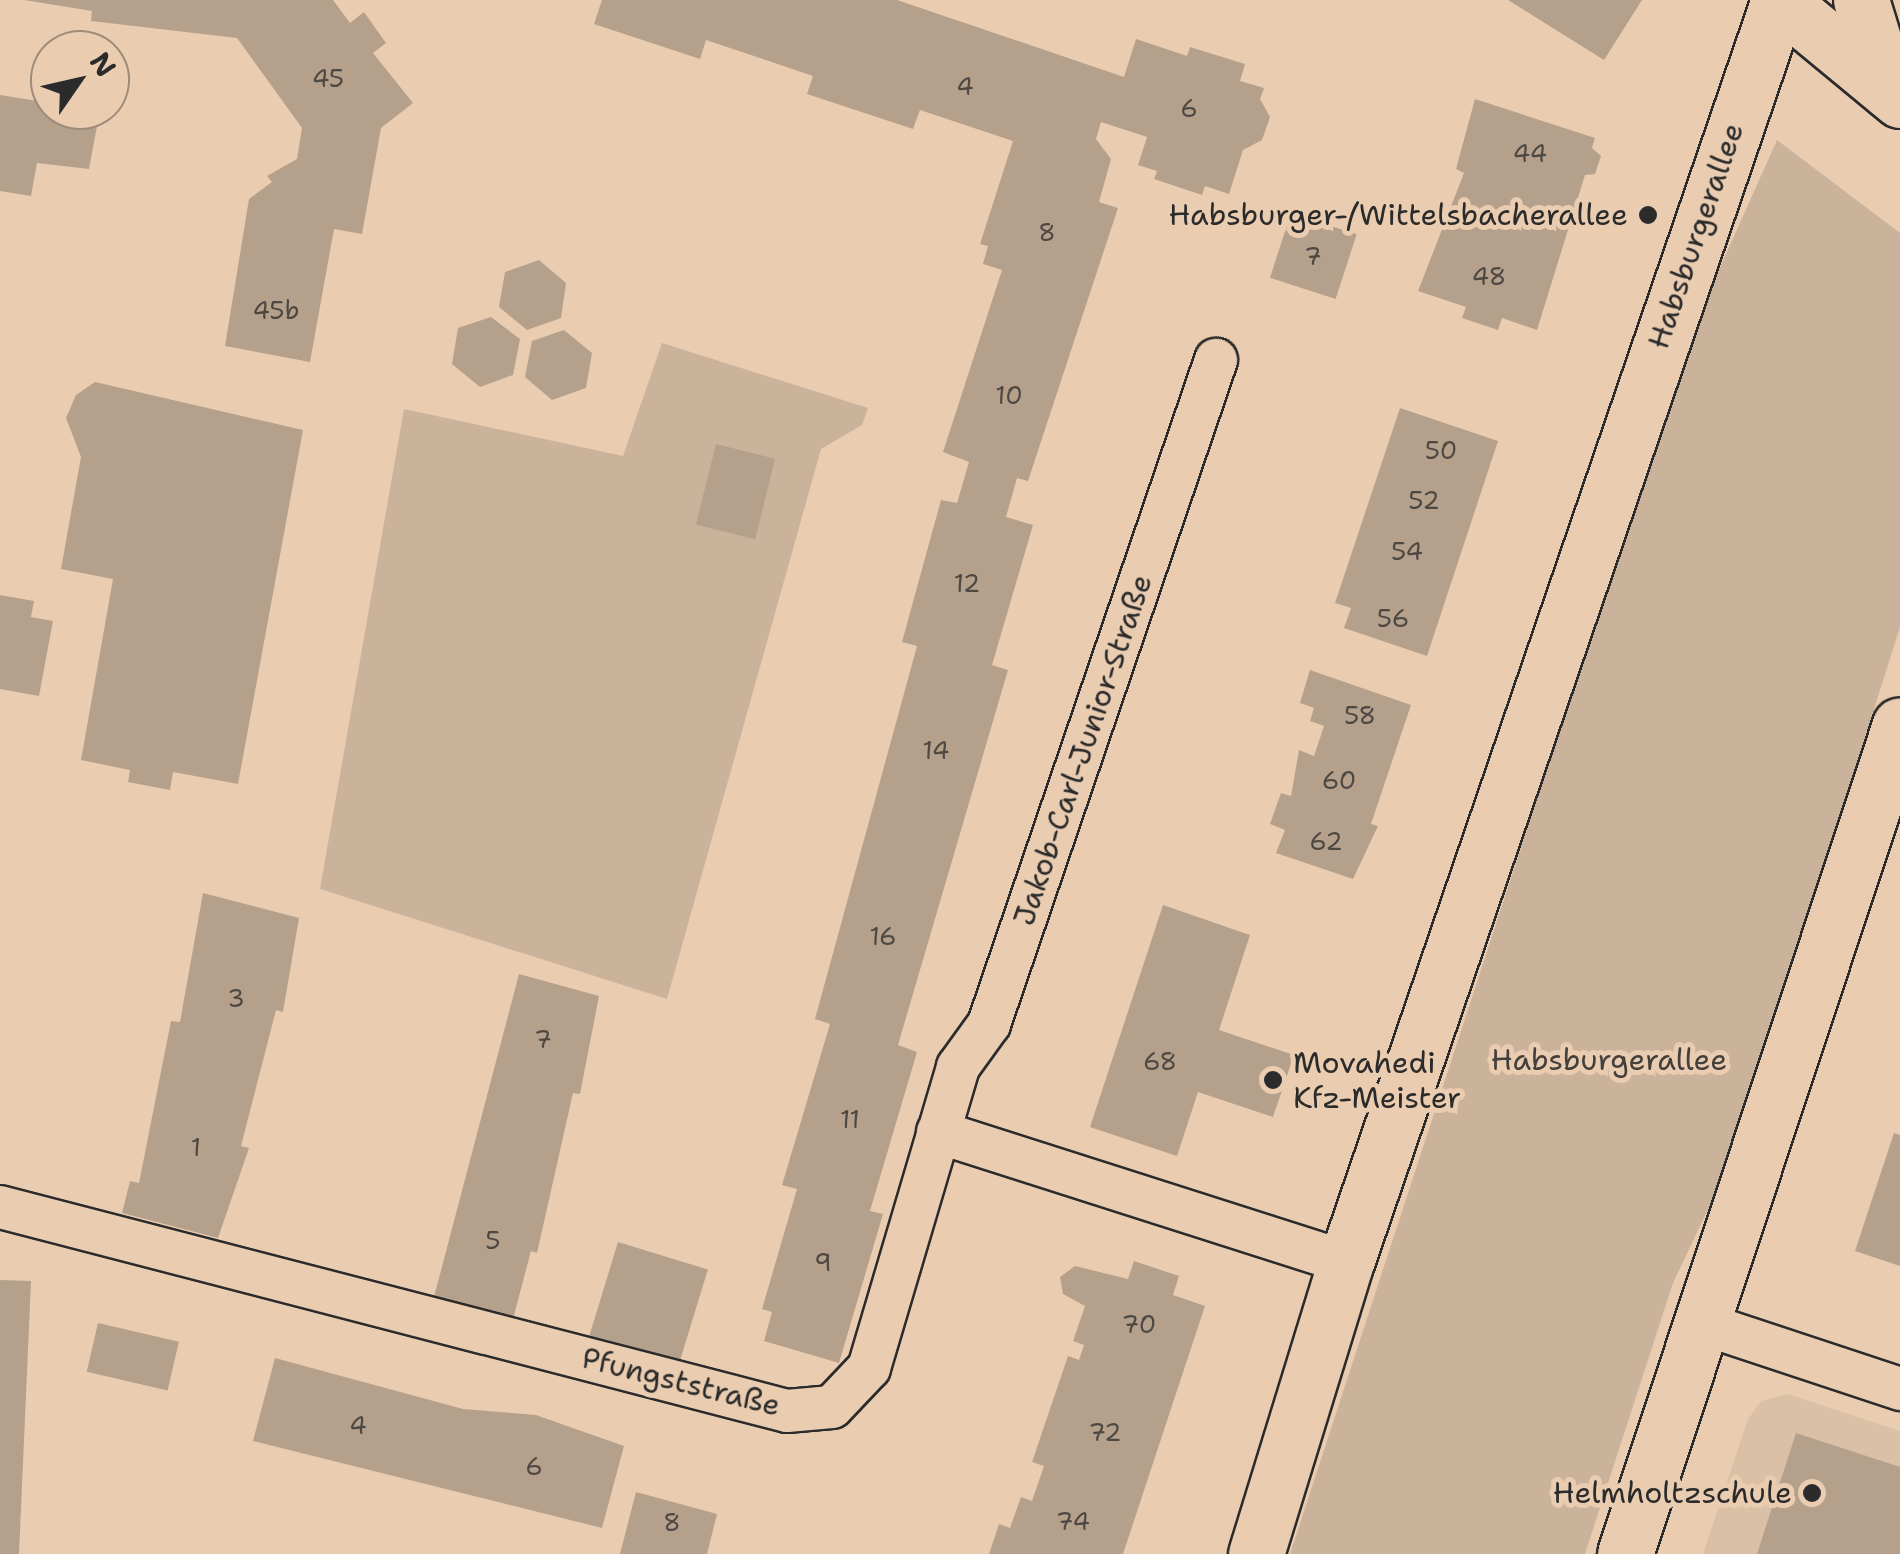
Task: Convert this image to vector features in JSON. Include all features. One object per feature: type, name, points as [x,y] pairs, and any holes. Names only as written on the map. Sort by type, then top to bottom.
[{"type":"main road","points":[[1779,0],[1895,96]]},
{"type":"main road","name":"Habsburgerallee","points":[[1256,1554],[1346,1262],[1779,0]]},
{"type":"main road","points":[[1861,0],[1895,96]]},
{"type":"main road","points":[[1625,1554],[1900,725]]},
{"type":"street","name":"Jakob-Carl-Junior-Straße","points":[[938,1132],[958,1066],[989,1024],[1216,360]]},
{"type":"street","points":[[938,1132],[1346,1262]]},
{"type":"street","name":"Pfungststraße","points":[[0,1207],[786,1411],[832,1407],[868,1368],[938,1132]]},
{"type":"street","points":[[1701,1323],[1900,1389]]},
{"type":"shaded area","name":"Helmholtzschule","points":[[1788,1394],[1900,1431],[1900,1554],[1703,1554],[1748,1419],[1761,1401]]},
{"type":"green space","name":"Habsburgerallee","points":[[1777,140],[1900,233],[1900,627],[1729,1165],[1673,1283],[1585,1554],[1290,1554],[1685,346]]},
{"type":"green space","points":[[662,343],[868,408],[862,425],[821,449],[667,999],[320,889],[404,409],[623,456]]},
{"type":"building","points":[[24,0],[333,0],[350,23],[364,12],[386,43],[373,53],[413,103],[381,128],[362,234],[334,229],[310,362],[225,346],[249,199],[272,182],[267,176],[297,159],[302,128],[237,38],[91,21],[92,11]]},
{"type":"building","points":[[602,0],[897,0],[1124,77],[1136,39],[1187,56],[1190,47],[1245,64],[1240,81],[1264,88],[1260,99],[1270,117],[1262,140],[1243,150],[1229,194],[1205,186],[1202,195],[1154,179],[1157,171],[1138,165],[1147,137],[1101,122],[1096,139],[1111,159],[1099,202],[1118,208],[1028,481],[1017,478],[1006,517],[1033,525],[992,665],[1008,670],[898,1045],[917,1052],[870,1211],[883,1214],[839,1363],[764,1341],[772,1312],[762,1309],[797,1189],[782,1185],[830,1024],[815,1019],[917,646],[902,642],[941,500],[957,503],[969,462],[943,452],[1002,270],[983,264],[988,246],[980,244],[1013,141],[920,110],[913,129],[807,94],[813,76],[706,40],[700,59],[594,24]]},
{"type":"building","points":[[1508,0],[1642,0],[1604,60]]},
{"type":"building","points":[[0,95],[30,100],[30,130],[96,130],[89,169],[37,163],[31,196],[0,191]]},
{"type":"building","points":[[1475,99],[1595,138],[1592,148],[1601,156],[1595,174],[1585,175],[1537,330],[1502,318],[1498,330],[1462,318],[1466,307],[1418,291],[1464,173],[1456,169]]},
{"type":"building","points":[[1291,213],[1357,234],[1336,299],[1270,278]]},
{"type":"building","points":[[539,260],[566,283],[561,318],[527,330],[499,307],[505,272]]},
{"type":"building","points":[[491,317],[520,339],[513,375],[480,387],[452,364],[458,328]]},
{"type":"building","points":[[564,330],[592,353],[586,388],[552,400],[525,377],[532,341]]},
{"type":"building","points":[[95,382],[303,430],[238,784],[173,772],[170,790],[128,782],[130,770],[81,760],[113,579],[61,569],[81,457],[66,418],[76,395]]},
{"type":"building","points":[[1400,408],[1498,441],[1427,656],[1344,628],[1351,608],[1335,603]]},
{"type":"building","points":[[716,444],[775,459],[755,539],[696,525]]},
{"type":"building","points":[[0,595],[34,601],[31,617],[53,621],[39,696],[0,689]]},
{"type":"building","points":[[1310,670],[1411,705],[1371,824],[1378,826],[1353,879],[1276,853],[1285,830],[1270,824],[1281,793],[1291,796],[1299,750],[1314,756],[1324,726],[1310,721],[1314,708],[1300,703]]},
{"type":"building","points":[[203,893],[299,918],[283,1012],[276,1010],[241,1146],[249,1148],[218,1238],[122,1213],[130,1181],[139,1183],[171,1021],[180,1022]]},
{"type":"building","points":[[1163,905],[1250,935],[1219,1030],[1294,1055],[1273,1117],[1198,1092],[1177,1156],[1090,1127]]},
{"type":"building","points":[[519,974],[599,996],[580,1094],[573,1093],[537,1253],[531,1251],[513,1319],[434,1297]]},
{"type":"building","points":[[1894,1133],[1900,1135],[1900,1266],[1855,1251]]},
{"type":"building","points":[[618,1242],[708,1269],[679,1365],[589,1338]]},
{"type":"building","points":[[1134,1261],[1179,1276],[1173,1295],[1205,1306],[1123,1554],[989,1554],[999,1524],[1010,1528],[1021,1497],[1032,1501],[1044,1466],[1032,1462],[1068,1356],[1079,1360],[1084,1345],[1073,1341],[1085,1306],[1063,1294],[1060,1277],[1075,1266],[1128,1279]]},
{"type":"building","points":[[0,1280],[31,1281],[19,1554],[0,1554]]},
{"type":"building","points":[[98,1323],[179,1342],[168,1390],[87,1372]]},
{"type":"building","points":[[275,1358],[463,1409],[536,1415],[624,1446],[602,1528],[253,1441]]},
{"type":"building","points":[[1796,1433],[1900,1467],[1900,1554],[1757,1554]]},
{"type":"building","points":[[636,1492],[717,1514],[707,1554],[620,1554]]},
{"type":"place","name":"Habsburger-/Wittelsbacherallee","points":[[1648,215]]},
{"type":"place","name":"Movahedi Kfz-Meister","points":[[1273,1080]]},
{"type":"place","name":"Helmholtzschule","points":[[1812,1493]]}]
